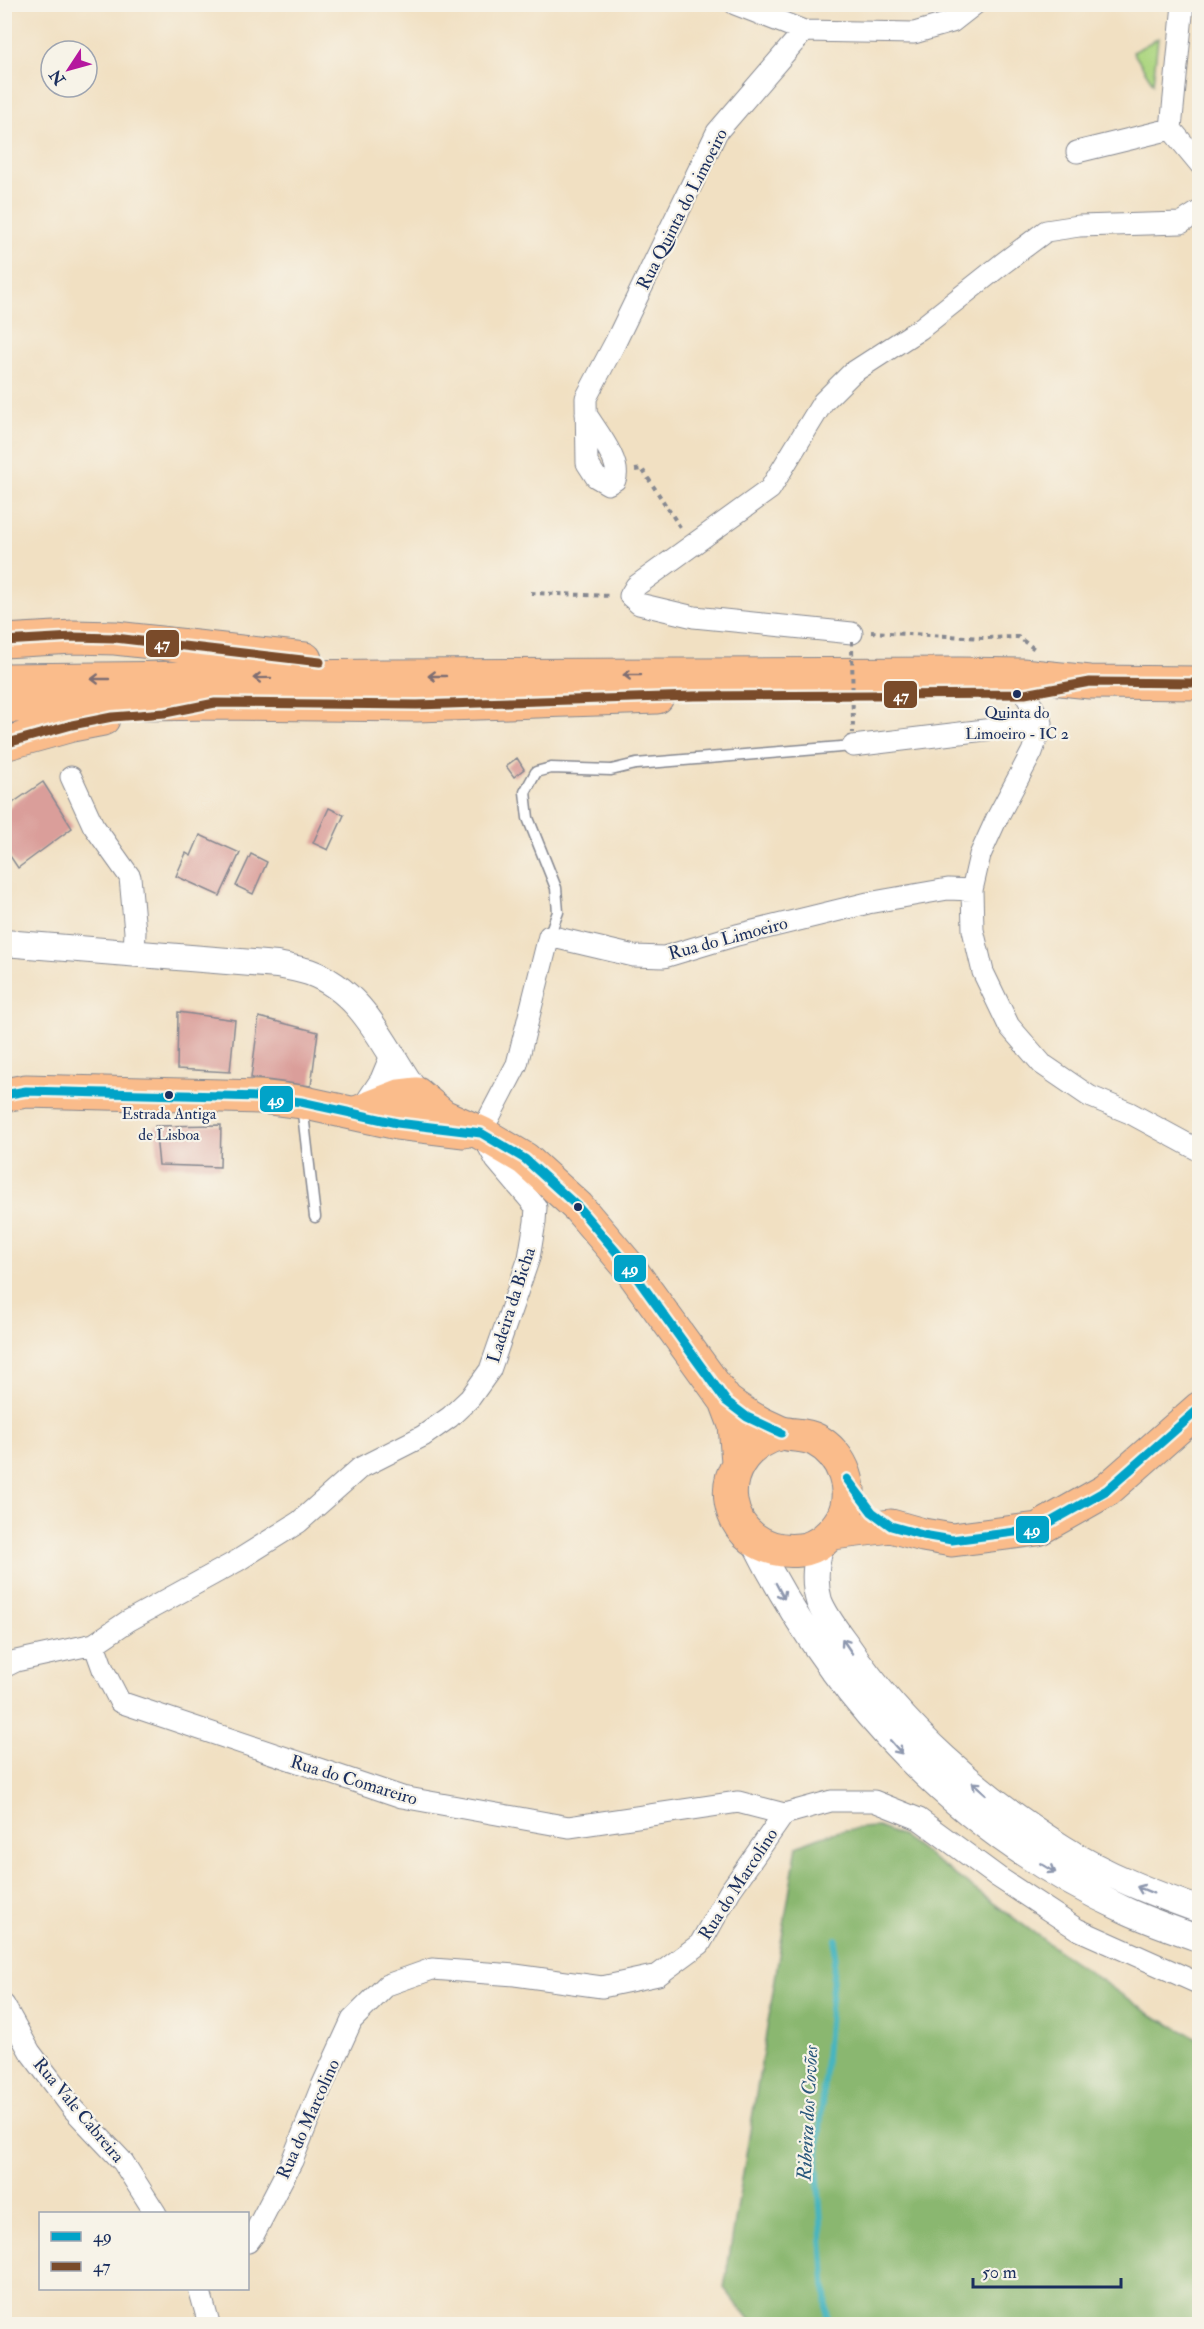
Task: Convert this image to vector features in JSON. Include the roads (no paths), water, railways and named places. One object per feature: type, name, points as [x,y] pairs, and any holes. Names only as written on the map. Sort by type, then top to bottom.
[{"type":"main road","points":[[4,641],[73,637],[115,638],[304,659],[383,676]]},
{"type":"main road","points":[[4,680],[961,674],[1022,675],[1090,682],[1200,683]]},
{"type":"main road","points":[[4,706],[215,703],[417,705],[694,696],[1025,694],[1090,682]]},
{"type":"main road","points":[[4,744],[72,725],[112,717],[165,713],[215,703]]},
{"type":"main road","points":[[4,1095],[26,1091],[261,1097],[361,1111],[397,1123],[481,1133]]},
{"type":"main road","points":[[361,1111],[400,1096],[417,1094],[443,1116],[481,1133],[525,1159],[578,1206],[628,1267],[726,1401],[735,1425],[738,1462]]},
{"type":"main road","points":[[726,1401],[747,1417],[782,1433],[799,1434],[830,1449],[847,1479],[872,1512],[891,1526],[952,1540],[1038,1529],[1107,1490],[1200,1408]]},
{"type":"main road","points":[[782,1433],[756,1443],[738,1462],[732,1478],[730,1495],[733,1511],[741,1527],[753,1539],[769,1548],[786,1551],[804,1550],[827,1538],[891,1526]]},
{"type":"main road","points":[[827,1538],[843,1517],[848,1498],[847,1479]]},
{"type":"street","points":[[735,4],[804,31],[914,33],[952,22],[975,4]]},
{"type":"street","points":[[1183,4],[1172,129],[1200,164]]},
{"type":"street","name":"Rua Quinta do Limoeiro","points":[[618,473],[615,480],[608,483],[596,477],[587,463],[586,398],[615,344],[717,132],[804,31]]},
{"type":"street","points":[[1077,152],[1172,129]]},
{"type":"street","points":[[852,637],[694,617],[639,604],[630,596],[636,586],[770,489],[823,402],[852,373],[920,329],[1046,231],[1079,226],[1181,223],[1200,212]]},
{"type":"street","points":[[1025,694],[1042,723],[1032,752],[980,855],[972,890],[973,930],[982,972],[1009,1026],[1042,1064],[1089,1096],[1130,1113],[1200,1151]]},
{"type":"street","points":[[853,740],[1042,723]]},
{"type":"street","points":[[71,777],[93,825],[130,877],[135,932],[134,952]]},
{"type":"street","name":"Rua do Limoeiro","points":[[549,936],[634,956],[664,957],[737,935],[868,903],[948,890],[972,890]]},
{"type":"street","points":[[481,1133],[517,1064],[549,936]]},
{"type":"street","points":[[4,943],[278,964],[310,973],[343,991],[372,1023],[417,1094],[414,1106],[397,1123]]},
{"type":"street","points":[[361,1111],[383,1081],[393,1057]]},
{"type":"street","name":"Ladeira da Bicha","points":[[94,1644],[128,1621],[237,1561],[299,1522],[360,1468],[423,1436],[470,1398],[490,1370],[529,1258],[536,1222],[536,1207],[496,1160],[481,1133]]},
{"type":"street","points":[[827,1538],[815,1578],[819,1601],[864,1671],[923,1738],[988,1796],[1064,1849],[1139,1888],[1200,1910]]},
{"type":"street","points":[[753,1539],[786,1602],[843,1685],[905,1757],[971,1817],[1068,1880],[1127,1911],[1200,1939]]},
{"type":"street","points":[[4,1666],[16,1661],[94,1644]]},
{"type":"street","name":"Rua do Comareiro","points":[[94,1644],[103,1669],[120,1702],[402,1797],[569,1827],[738,1802],[784,1814]]},
{"type":"street","name":"Rua do Marcolino","points":[[249,2241],[292,2161],[321,2088],[352,2020],[387,1986],[432,1969],[515,1975],[602,1987],[658,1975],[700,1944],[730,1891],[784,1814],[831,1801],[874,1801],[919,1819],[998,1877],[1077,1929],[1200,1984]]},
{"type":"street","name":"Rua Vale Cabreira","points":[[4,2005],[30,2052],[73,2109],[123,2162],[155,2212]]},
{"type":"street","points":[[199,2290],[208,2325]]},
{"type":"lane","points":[[549,936],[558,912],[556,888],[528,818],[525,792],[536,772],[551,768],[611,770],[636,764],[853,740]]},
{"type":"lane","points":[[301,1102],[315,1217]]},
{"type":"waterway","name":"Ribeira dos Covões","points":[[828,2324],[817,2164],[836,1939]]},
{"type":"place","name":"Quinta do Limoeiro - IC 2","points":[[1017,694]]},
{"type":"place","name":"Estrada Antiga de Lisboa","points":[[169,1095]]}]
